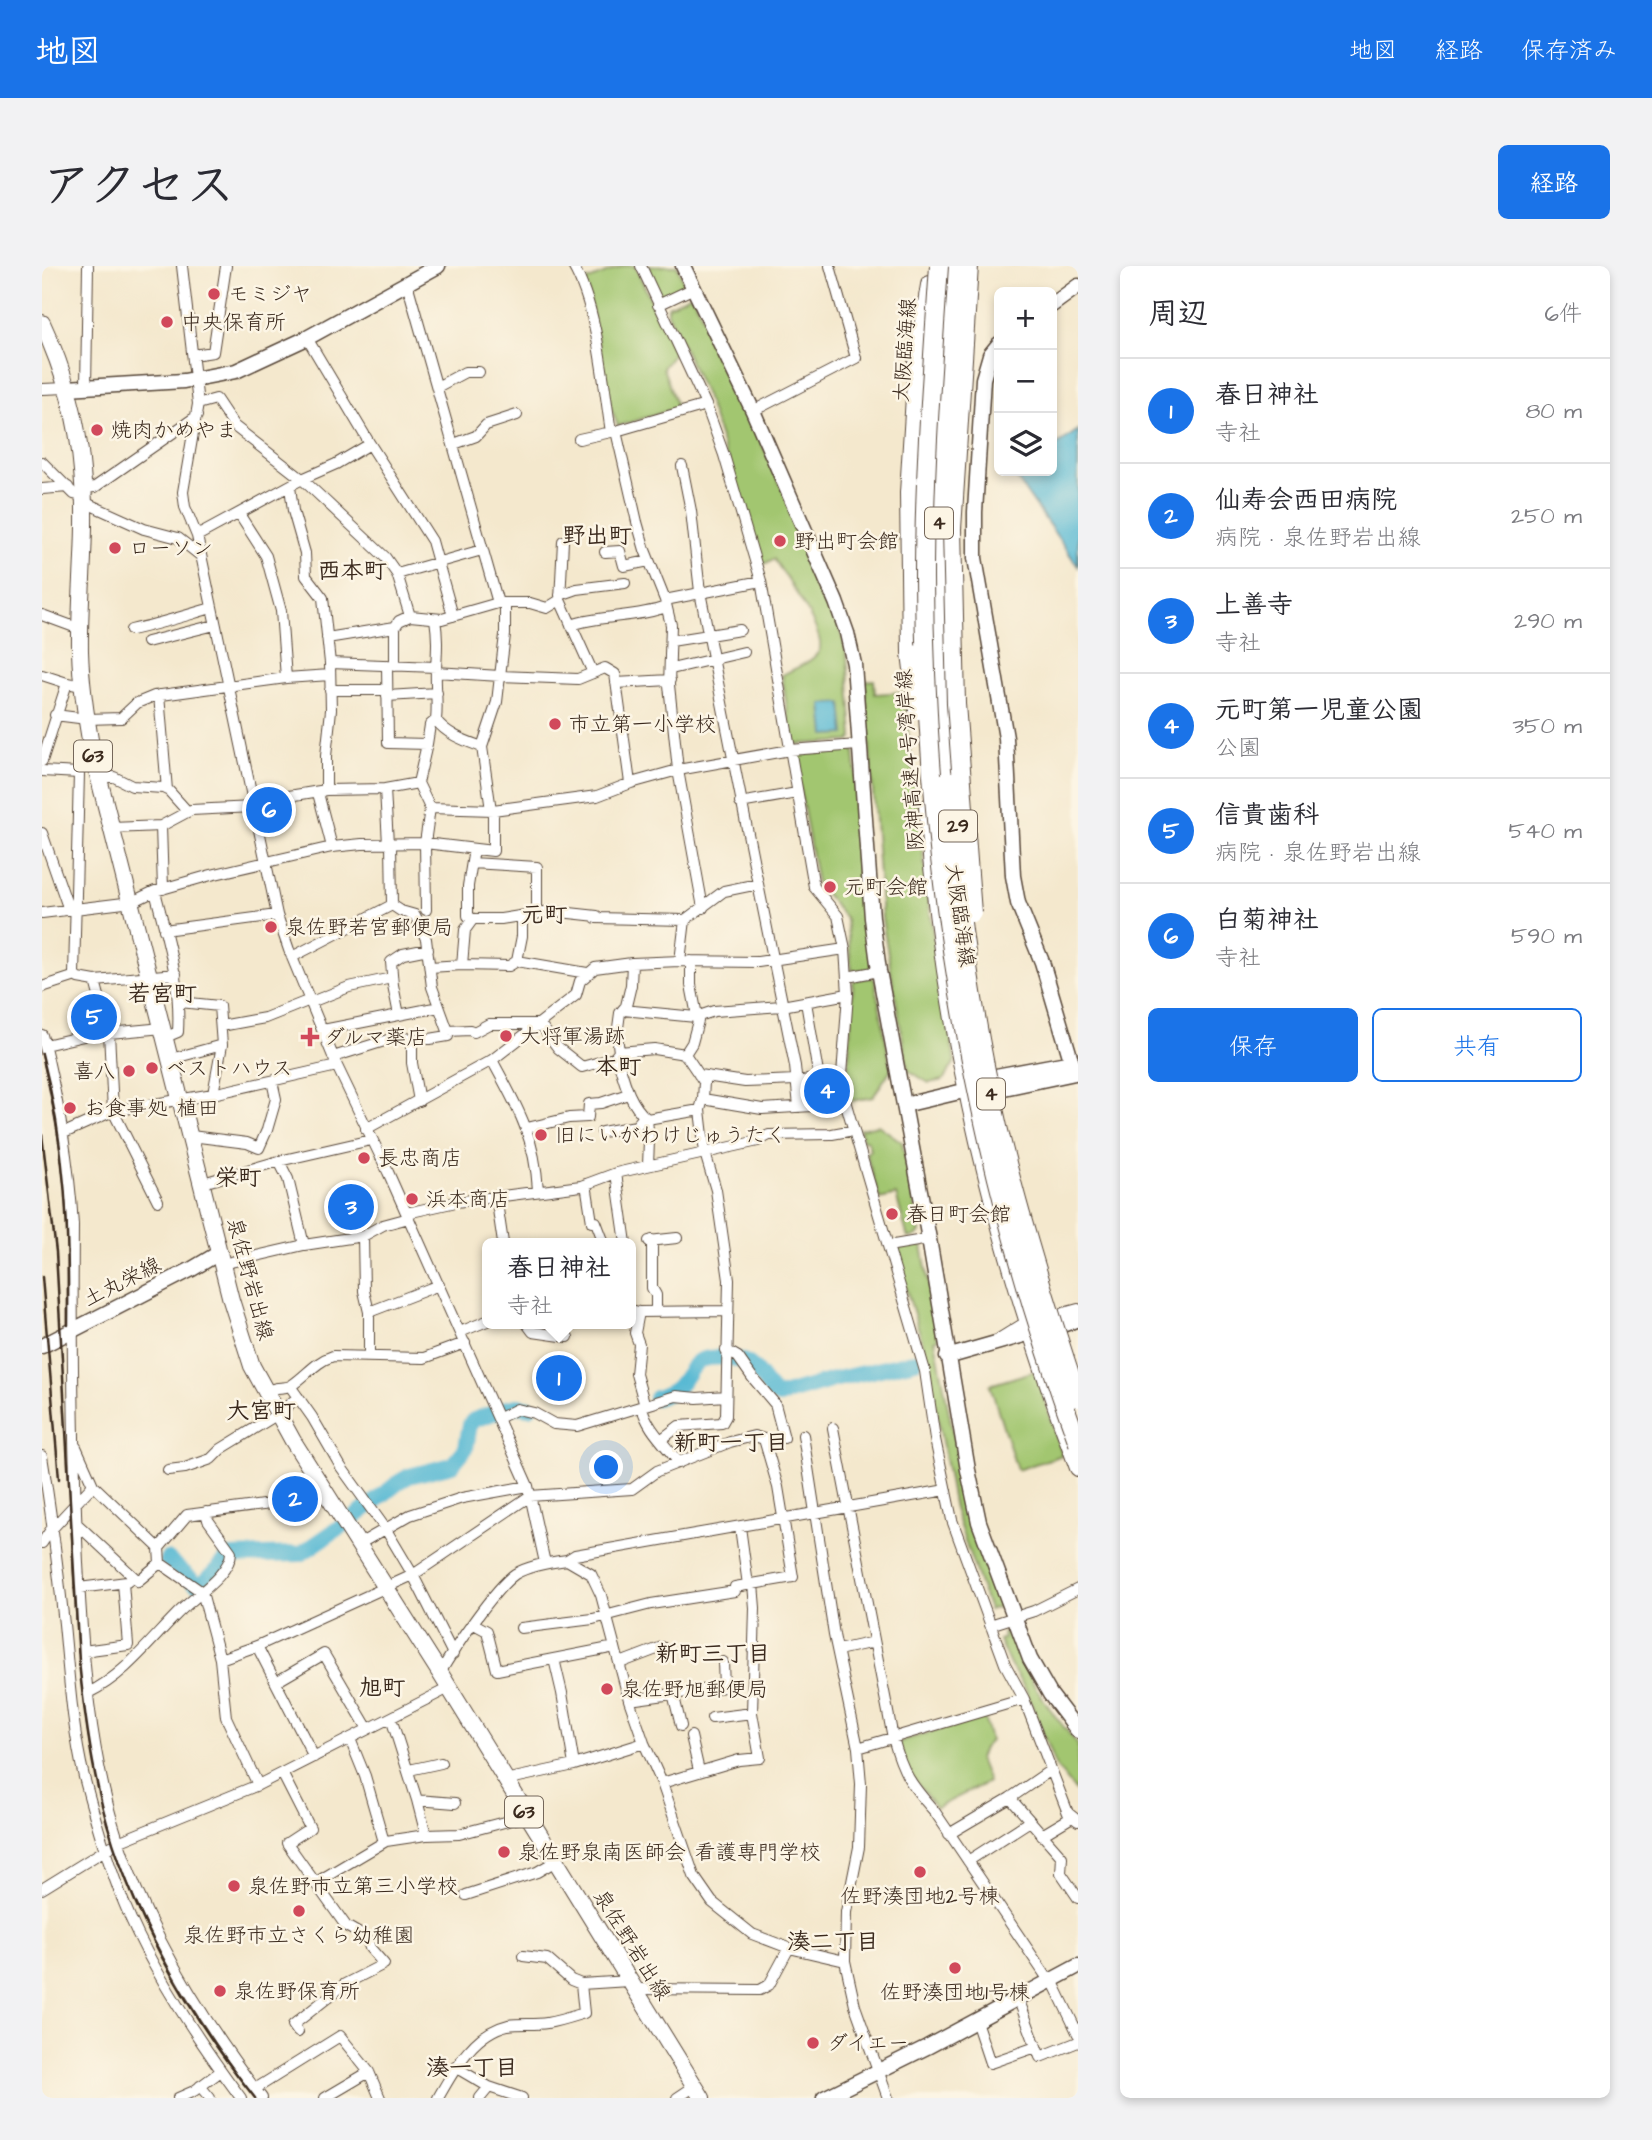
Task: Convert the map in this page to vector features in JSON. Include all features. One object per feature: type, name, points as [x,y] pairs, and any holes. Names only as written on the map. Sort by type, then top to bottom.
[{"type":"highway","name":"阪神高速4号湾岸線","points":[[939,266],[926,466],[924,580],[928,707],[938,845],[957,988],[985,1130],[1021,1270],[1078,1443]]},
{"type":"highway","name":"阪神高速4号湾岸線","points":[[953,266],[940,479],[940,642],[953,849],[968,972],[998,1127],[1029,1244],[1078,1398]]},
{"type":"highway","points":[[969,266],[952,529],[952,579],[959,755],[983,1056]]},
{"type":"highway","points":[[930,285],[917,364],[909,493],[911,653],[928,791],[938,845]]},
{"type":"main road","name":"大阪臨海線","points":[[932,266],[916,514],[918,656],[930,846],[949,990],[979,1144],[1014,1275],[1078,1468]]},
{"type":"main road","name":"大阪臨海線","points":[[961,266],[948,480],[946,578],[960,851],[968,916],[997,1082],[1021,1187],[1043,1266],[1078,1372]]},
{"type":"main road","name":"泉佐野岩出線","points":[[42,323],[60,364],[75,423],[80,493],[80,629],[74,684],[87,719],[92,751],[249,1358],[278,1414],[320,1483],[698,2092]]},
{"type":"street","points":[[86,387],[88,266]]},
{"type":"street","points":[[182,266],[198,404],[183,492],[185,507],[197,536],[277,915],[334,1059],[498,1414],[529,1491],[545,1563]]},
{"type":"street","points":[[193,355],[214,352],[226,266]]},
{"type":"street","points":[[42,389],[196,380],[236,371],[307,338],[438,266]]},
{"type":"street","points":[[573,266],[582,282],[613,431],[636,522],[666,603],[671,625],[670,680],[678,770],[703,908]]},
{"type":"street","points":[[640,266],[706,405],[724,455],[761,581],[814,887],[838,916],[845,949],[848,994],[842,1075],[846,1104],[925,1371],[952,1520],[1005,1664],[1024,1699],[1068,1814],[1075,1819],[1042,1835]]},
{"type":"street","points":[[683,266],[753,411],[847,633],[853,664],[872,918],[879,971],[979,1522],[1030,1659],[1050,1694],[1076,1728]]},
{"type":"street","points":[[753,411],[856,358],[830,266]]},
{"type":"street","points":[[42,913],[132,902],[159,890],[332,847],[425,843],[493,851],[492,810],[482,747],[497,702],[505,635],[501,603],[482,550],[407,282]]},
{"type":"street","points":[[1057,301],[1078,286]]},
{"type":"street","points":[[658,305],[694,288]]},
{"type":"street","points":[[307,338],[432,541],[453,616]]},
{"type":"street","points":[[904,1105],[997,1082],[1075,1073],[1042,962],[1018,903],[1013,876],[1006,738],[975,558],[983,379],[994,350]]},
{"type":"street","points":[[437,387],[465,372],[478,372]]},
{"type":"street","points":[[198,404],[216,399],[234,426],[302,478],[385,557],[397,574],[410,616]]},
{"type":"street","points":[[579,439],[706,405]]},
{"type":"street","points":[[454,444],[477,436],[486,425],[517,415]]},
{"type":"street","points":[[42,489],[80,493],[95,487],[197,416]]},
{"type":"street","points":[[197,536],[370,444]]},
{"type":"street","points":[[42,462],[80,493],[144,529],[178,538],[201,557]]},
{"type":"street","points":[[682,466],[691,511],[700,592],[740,803],[775,959],[795,1066],[799,1107]]},
{"type":"street","points":[[290,486],[306,576],[323,598],[330,663],[331,710],[322,792],[332,847]]},
{"type":"street","points":[[239,514],[266,556],[281,611],[286,678]]},
{"type":"street","points":[[563,541],[560,598],[593,673]]},
{"type":"street","points":[[397,574],[482,550]]},
{"type":"street","points":[[606,552],[620,551],[624,566],[649,561]]},
{"type":"street","points":[[570,625],[646,614],[666,603],[700,592],[761,581]]},
{"type":"street","points":[[426,744],[388,743],[387,693],[395,627],[399,621],[410,616],[435,619],[453,616],[501,603],[530,603],[547,608],[577,589],[625,583]]},
{"type":"street","points":[[131,630],[170,622],[212,608]]},
{"type":"street","points":[[42,615],[80,629]]},
{"type":"street","points":[[435,619],[439,642],[436,720],[441,727],[464,741],[482,747]]},
{"type":"street","points":[[147,642],[215,625]]},
{"type":"street","points":[[327,638],[395,627]]},
{"type":"street","points":[[671,640],[740,631]]},
{"type":"street","points":[[671,669],[744,652]]},
{"type":"street","points":[[330,663],[578,679],[605,668],[615,674],[630,783]]},
{"type":"street","points":[[42,675],[74,684],[55,715],[44,746],[42,761]]},
{"type":"street","points":[[55,715],[87,719],[121,718],[136,704],[159,695],[286,678],[330,675]]},
{"type":"street","points":[[616,682],[670,680]]},
{"type":"street","points":[[330,690],[437,693]]},
{"type":"street","points":[[159,695],[167,790]]},
{"type":"street","points":[[426,910],[425,843],[430,808],[418,783],[430,725],[436,720]]},
{"type":"street","points":[[430,808],[492,810],[597,796],[630,783],[678,770],[790,750],[858,745]]},
{"type":"street","points":[[76,976],[71,909],[79,773],[81,757],[92,751]]},
{"type":"street","points":[[42,771],[79,773]]},
{"type":"street","points":[[99,777],[114,777],[132,786],[167,790],[187,811]]},
{"type":"street","points":[[112,828],[161,826],[187,811],[253,804],[322,792],[385,789],[418,783]]},
{"type":"street","points":[[64,1133],[113,1111],[272,1082],[394,1038],[430,1039],[448,1036],[432,987],[426,939],[415,915],[401,912],[392,905],[385,789]]},
{"type":"street","points":[[740,803],[797,793]]},
{"type":"street","points":[[161,826],[159,890],[164,930],[176,974],[180,1002],[178,1032],[109,1033],[43,1040],[64,1133],[73,1224],[75,1504],[83,1651],[95,1750],[118,1842],[142,1902],[176,1970],[262,2098]]},
{"type":"street","points":[[42,833],[71,909]]},
{"type":"street","points":[[474,849],[468,887],[468,916],[473,919],[522,917],[551,911],[568,911],[597,917],[685,920],[724,891],[758,884]]},
{"type":"street","points":[[472,863],[537,867],[537,914]]},
{"type":"street","points":[[292,957],[392,905]]},
{"type":"street","points":[[164,930],[277,915]]},
{"type":"street","points":[[517,961],[522,917]]},
{"type":"street","points":[[462,965],[465,930],[473,919]]},
{"type":"street","points":[[685,920],[685,961],[697,1031],[685,1054]]},
{"type":"street","points":[[399,1015],[391,965],[396,957],[428,949]]},
{"type":"street","points":[[366,1129],[492,1060],[576,995],[580,981],[595,968],[632,963],[758,961],[845,949]]},
{"type":"street","points":[[430,967],[509,966],[517,961],[587,973]]},
{"type":"street","points":[[632,963],[631,985],[617,1035],[618,1054],[628,1094],[636,1109],[647,1119],[648,1165]]},
{"type":"street","points":[[847,977],[879,971]]},
{"type":"street","points":[[42,987],[76,976],[94,981],[176,974]]},
{"type":"street","points":[[221,1026],[265,1018],[349,987],[392,978]]},
{"type":"street","points":[[94,981],[109,1033],[113,1111],[158,1201]]},
{"type":"street","points":[[622,1010],[696,1017],[714,1011],[782,1006],[848,994]]},
{"type":"street","points":[[180,1002],[219,1006],[222,1045],[213,1094]]},
{"type":"street","points":[[806,1002],[819,1079]]},
{"type":"street","points":[[323,1030],[439,1007]]},
{"type":"street","points":[[448,1031],[474,1032],[489,1024],[540,1024]]},
{"type":"street","points":[[540,1024],[558,1048],[582,1067],[618,1054],[654,1049],[685,1054],[704,1082],[702,1105],[705,1153],[716,1190],[729,1280],[726,1416],[722,1423],[679,1426],[662,1439]]},
{"type":"street","points":[[412,1038],[412,1063],[419,1101]]},
{"type":"street","points":[[171,1059],[222,1045]]},
{"type":"street","points":[[492,1060],[527,1128],[536,1167],[537,1190]]},
{"type":"street","points":[[699,1075],[745,1082],[796,1081],[842,1075]]},
{"type":"street","points":[[191,1136],[247,1143],[259,1148],[276,1099],[272,1082]]},
{"type":"street","points":[[527,1128],[569,1118],[588,1117],[589,1104],[628,1094]]},
{"type":"street","points":[[602,1132],[636,1126],[641,1120],[702,1105],[762,1109],[846,1104]]},
{"type":"street","points":[[221,1258],[363,1236],[408,1216],[496,1196],[586,1184],[648,1165],[758,1141],[769,1135],[831,1134],[855,1130]]},
{"type":"street","points":[[203,1183],[279,1161],[371,1140]]},
{"type":"street","points":[[279,1161],[288,1179],[304,1245]]},
{"type":"street","points":[[616,1173],[625,1238]]},
{"type":"street","points":[[586,1184],[592,1222],[596,1222],[602,1238]]},
{"type":"street","points":[[496,1196],[502,1238]]},
{"type":"street","points":[[363,1236],[364,1291],[369,1312],[369,1356]]},
{"type":"street","points":[[656,1311],[650,1240],[677,1238]]},
{"type":"street","points":[[888,1246],[929,1239]]},
{"type":"street","name":"土丸栄線","points":[[42,1346],[192,1269],[221,1258]]},
{"type":"street","points":[[369,1312],[439,1285]]},
{"type":"street","points":[[1068,1319],[1078,1309]]},
{"type":"street","points":[[636,1311],[727,1311]]},
{"type":"street","points":[[460,1332],[482,1323]]},
{"type":"street","points":[[531,1329],[533,1332],[568,1337]]},
{"type":"street","points":[[635,1329],[639,1345],[636,1374],[647,1425],[662,1439],[679,1463]]},
{"type":"street","points":[[947,1357],[988,1345],[1023,1330]]},
{"type":"street","points":[[266,1392],[272,1387],[290,1387],[320,1360],[333,1356],[424,1358],[466,1343]]},
{"type":"street","points":[[726,1356],[741,1361],[775,1404],[785,1438]]},
{"type":"street","points":[[290,1387],[335,1458],[385,1528],[413,1575],[453,1654]]},
{"type":"street","points":[[498,1414],[517,1409],[534,1413],[554,1424],[577,1426],[676,1396],[726,1396]]},
{"type":"street","points":[[168,1470],[186,1468],[211,1458],[220,1449],[278,1414],[298,1397]]},
{"type":"street","points":[[833,1428],[901,1768],[1051,1981],[1078,2034]]},
{"type":"street","points":[[803,1435],[838,1650],[858,1748],[861,1784],[859,1847],[846,1912],[845,1961],[855,2006],[888,2098]]},
{"type":"street","points":[[359,1544],[410,1515],[462,1498],[529,1491],[632,1489],[657,1471],[730,1442],[754,1436],[764,1439],[778,1487],[793,1577],[735,1587],[735,1591],[651,1604],[593,1619],[521,1628]]},
{"type":"street","points":[[75,1443],[93,1485],[159,1548],[160,1563]]},
{"type":"street","points":[[42,1456],[54,1527],[71,1703],[84,1775],[105,1850],[124,1905],[152,1961],[204,2047],[240,2098]]},
{"type":"street","points":[[159,1548],[187,1515],[293,1501],[315,1489],[320,1483]]},
{"type":"street","points":[[42,1543],[93,1485]]},
{"type":"street","points":[[440,1673],[499,1588],[517,1573],[545,1563],[567,1560],[575,1555],[946,1490]]},
{"type":"street","points":[[220,1659],[257,1646],[413,1575],[529,1491]]},
{"type":"street","points":[[88,1693],[104,1685],[139,1656],[180,1611],[228,1566],[231,1555],[208,1520],[206,1511]]},
{"type":"street","points":[[76,1522],[138,1581]]},
{"type":"street","points":[[662,1783],[739,1760],[760,1758],[752,1713],[755,1608],[740,1527]]},
{"type":"street","points":[[567,1560],[591,1574],[601,1595],[629,1700],[644,1744],[662,1783],[694,1876],[712,1902],[751,1934],[789,1948],[845,1961]]},
{"type":"street","points":[[79,1588],[138,1581],[160,1563]]},
{"type":"street","points":[[160,1563],[202,1592],[220,1659],[226,1717],[258,1785]]},
{"type":"street","points":[[123,1583],[128,1645],[139,1656]]},
{"type":"street","points":[[990,1625],[1034,1611],[1078,1589]]},
{"type":"street","points":[[474,1623],[487,1631],[497,1670],[615,1647]]},
{"type":"street","points":[[838,1650],[874,1642]]},
{"type":"street","points":[[83,1651],[128,1645]]},
{"type":"street","points":[[257,1646],[314,1756]]},
{"type":"street","points":[[620,1663],[662,1647]]},
{"type":"street","points":[[276,1682],[324,1654],[368,1729]]},
{"type":"street","points":[[554,1659],[574,1765]]},
{"type":"street","points":[[629,1700],[724,1686],[723,1662]]},
{"type":"street","points":[[42,1889],[118,1842],[258,1785],[449,1688]]},
{"type":"street","points":[[673,1693],[681,1726]]},
{"type":"street","points":[[858,1748],[1024,1699]]},
{"type":"street","points":[[712,1718],[752,1713]]},
{"type":"street","points":[[391,1718],[409,1770],[426,1835]]},
{"type":"street","points":[[691,1736],[699,1771]]},
{"type":"street","points":[[350,1738],[371,1795],[384,1842]]},
{"type":"street","points":[[505,1780],[574,1765],[644,1744]]},
{"type":"street","points":[[409,1770],[441,1763]]},
{"type":"street","points":[[949,1834],[1051,1770]]},
{"type":"street","points":[[282,1773],[310,1828],[287,1843],[345,1926],[367,1938],[370,1948],[384,1964],[345,1984],[293,2025],[298,2032]]},
{"type":"street","points":[[1010,1798],[1062,1857],[1061,1872],[1078,1898]]},
{"type":"street","points":[[417,1800],[455,1803]]},
{"type":"street","points":[[315,1883],[384,1842],[426,1835],[459,1834],[527,1816]]},
{"type":"street","points":[[968,1861],[1030,1821]]},
{"type":"street","points":[[466,1895],[537,1872],[556,1861]]},
{"type":"street","points":[[523,1956],[547,1959],[571,1980],[581,1984],[760,1990],[769,1985],[789,1948]]},
{"type":"street","points":[[824,2098],[1078,1966]]},
{"type":"street","points":[[438,2098],[455,2067],[474,2044],[497,2030],[508,2025],[545,2024],[584,2013],[581,1984]]},
{"type":"street","points":[[1018,1998],[1040,2057],[1078,2042]]},
{"type":"street","points":[[976,2021],[990,2063],[1036,2047]]},
{"type":"street","points":[[255,2089],[340,2036],[369,2072],[380,2098]]},
{"type":"street","points":[[455,2067],[489,2087],[522,2098]]},
{"type":"street","points":[[178,2098],[241,2068]]},
{"type":"street","points":[[325,2098],[369,2072]]},
{"type":"street","points":[[200,2086],[210,2098]]},
{"type":"street","points":[[480,2098],[489,2087]]},
{"type":"street","points":[[677,2098],[698,2092]]},
{"type":"green space","points":[[623,266],[635,266],[675,352],[663,368],[677,408],[618,426],[611,408],[586,281]]},
{"type":"green space","points":[[646,266],[677,266],[686,287],[667,297],[657,291]]},
{"type":"green space","points":[[689,295],[693,297],[739,392],[834,606],[847,656],[853,737],[850,741],[797,744],[792,741],[782,675],[812,659],[819,651],[820,643],[811,619],[774,559],[764,564],[761,562],[707,399],[667,311],[668,306]]},
{"type":"green space","points":[[874,680],[875,694],[903,692],[934,942],[955,1062],[943,1080],[929,1083],[908,1070],[882,919],[865,681]]},
{"type":"green space","points":[[851,749],[854,751],[873,966],[872,969],[854,971],[846,919],[817,884],[795,760],[799,754]]},
{"type":"green space","points":[[871,977],[875,980],[891,1069],[873,1097],[851,1101],[848,1090],[852,1087],[852,1079],[848,1077],[853,983],[855,980]]},
{"type":"green space","points":[[878,1125],[902,1142],[920,1232],[917,1236],[908,1238],[896,1195],[880,1199],[866,1153],[870,1150],[868,1141],[863,1140],[860,1129]]},
{"type":"green space","points":[[922,1245],[938,1339],[935,1340],[967,1506],[1001,1606],[989,1610],[954,1509],[927,1357],[895,1252],[898,1248]]},
{"type":"green space","points":[[1035,1371],[1062,1455],[1017,1470],[990,1385]]},
{"type":"green space","points":[[1003,1633],[1011,1634],[1035,1687],[1078,1745],[1078,1794],[1055,1765],[1026,1690],[1010,1665],[999,1640],[1004,1638]]},
{"type":"green space","points":[[984,1717],[990,1741],[983,1748],[979,1759],[988,1782],[936,1808],[906,1769],[899,1745],[901,1741]]},
{"type":"water","points":[[1078,430],[1078,566],[1015,476],[1057,476],[1057,445]]},
{"type":"water","points":[[842,703],[845,734],[825,735],[822,704]]},
{"type":"waterway","points":[[656,1398],[677,1388],[696,1363],[707,1358],[730,1358],[749,1364],[774,1394],[779,1396],[915,1361]]},
{"type":"waterway","points":[[167,1559],[197,1584],[203,1584],[230,1556],[301,1554],[409,1476],[452,1465],[466,1448],[470,1424],[474,1420],[507,1408],[529,1408]]},
{"type":"railway","points":[[42,1054],[61,1155],[68,1255],[68,1325]]},
{"type":"railway","points":[[42,1135],[56,1252],[79,1662],[98,1787],[114,1845],[144,1922],[206,2031],[255,2098]]},
{"type":"railway","points":[[42,1277],[59,1479]]},
{"type":"place","name":"モミジヤ","points":[[214,294]]},
{"type":"place","name":"中央保育所","points":[[167,322]]},
{"type":"place","name":"焼肉かめやま","points":[[97,430]]},
{"type":"place","name":"野出町会館","points":[[780,541]]},
{"type":"place","name":"ローソン","points":[[115,548]]},
{"type":"place","name":"市立第一小学校","points":[[555,724]]},
{"type":"place","name":"白菊神社","points":[[269,810]]},
{"type":"place","name":"元町会館","points":[[830,887]]},
{"type":"place","name":"泉佐野若宮郵便局","points":[[271,927]]},
{"type":"place","name":"信貴歯科","points":[[94,1017]]},
{"type":"place","name":"大将軍湯跡","points":[[506,1036]]},
{"type":"place","name":"ダルマ薬店","points":[[310,1037]]},
{"type":"place","name":"ベストハウス","points":[[152,1068]]},
{"type":"place","name":"喜八","points":[[129,1071]]},
{"type":"place","name":"元町第一児童公園","points":[[827,1091]]},
{"type":"place","name":"お食事処 植田","points":[[70,1108]]},
{"type":"place","name":"旧にいがわけじゅうたく","points":[[541,1135]]},
{"type":"place","name":"長忠商店","points":[[364,1158]]},
{"type":"place","name":"浜本商店","points":[[412,1199]]},
{"type":"place","name":"上善寺","points":[[351,1207]]},
{"type":"place","name":"春日町会館","points":[[892,1214]]},
{"type":"place","name":"春日神社","points":[[559,1378]]},
{"type":"place","name":"仙寿会西田病院","points":[[295,1499]]},
{"type":"place","name":"泉佐野旭郵便局","points":[[607,1689]]},
{"type":"place","name":"泉佐野泉南医師会 看護専門学校","points":[[504,1852]]},
{"type":"place","name":"佐野湊団地2号棟","points":[[920,1872]]},
{"type":"place","name":"泉佐野市立第三小学校","points":[[234,1886]]},
{"type":"place","name":"泉佐野市立さくら幼稚園","points":[[299,1911]]},
{"type":"place","name":"佐野湊団地1号棟","points":[[955,1968]]},
{"type":"place","name":"泉佐野保育所","points":[[220,1991]]},
{"type":"place","name":"ダイエー","points":[[813,2043]]},
{"type":"district","name":"野出町","points":[[597,536]]},
{"type":"district","name":"西本町","points":[[352,571]]},
{"type":"district","name":"元町","points":[[544,915]]},
{"type":"district","name":"若宮町","points":[[162,994]]},
{"type":"district","name":"本町","points":[[618,1067]]},
{"type":"district","name":"栄町","points":[[238,1178]]},
{"type":"district","name":"大宮町","points":[[261,1411]]},
{"type":"district","name":"新町一丁目","points":[[731,1443]]},
{"type":"district","name":"新町三丁目","points":[[713,1654]]},
{"type":"district","name":"旭町","points":[[382,1688]]},
{"type":"district","name":"湊二丁目","points":[[833,1942]]},
{"type":"district","name":"湊一丁目","points":[[472,2068]]}]
